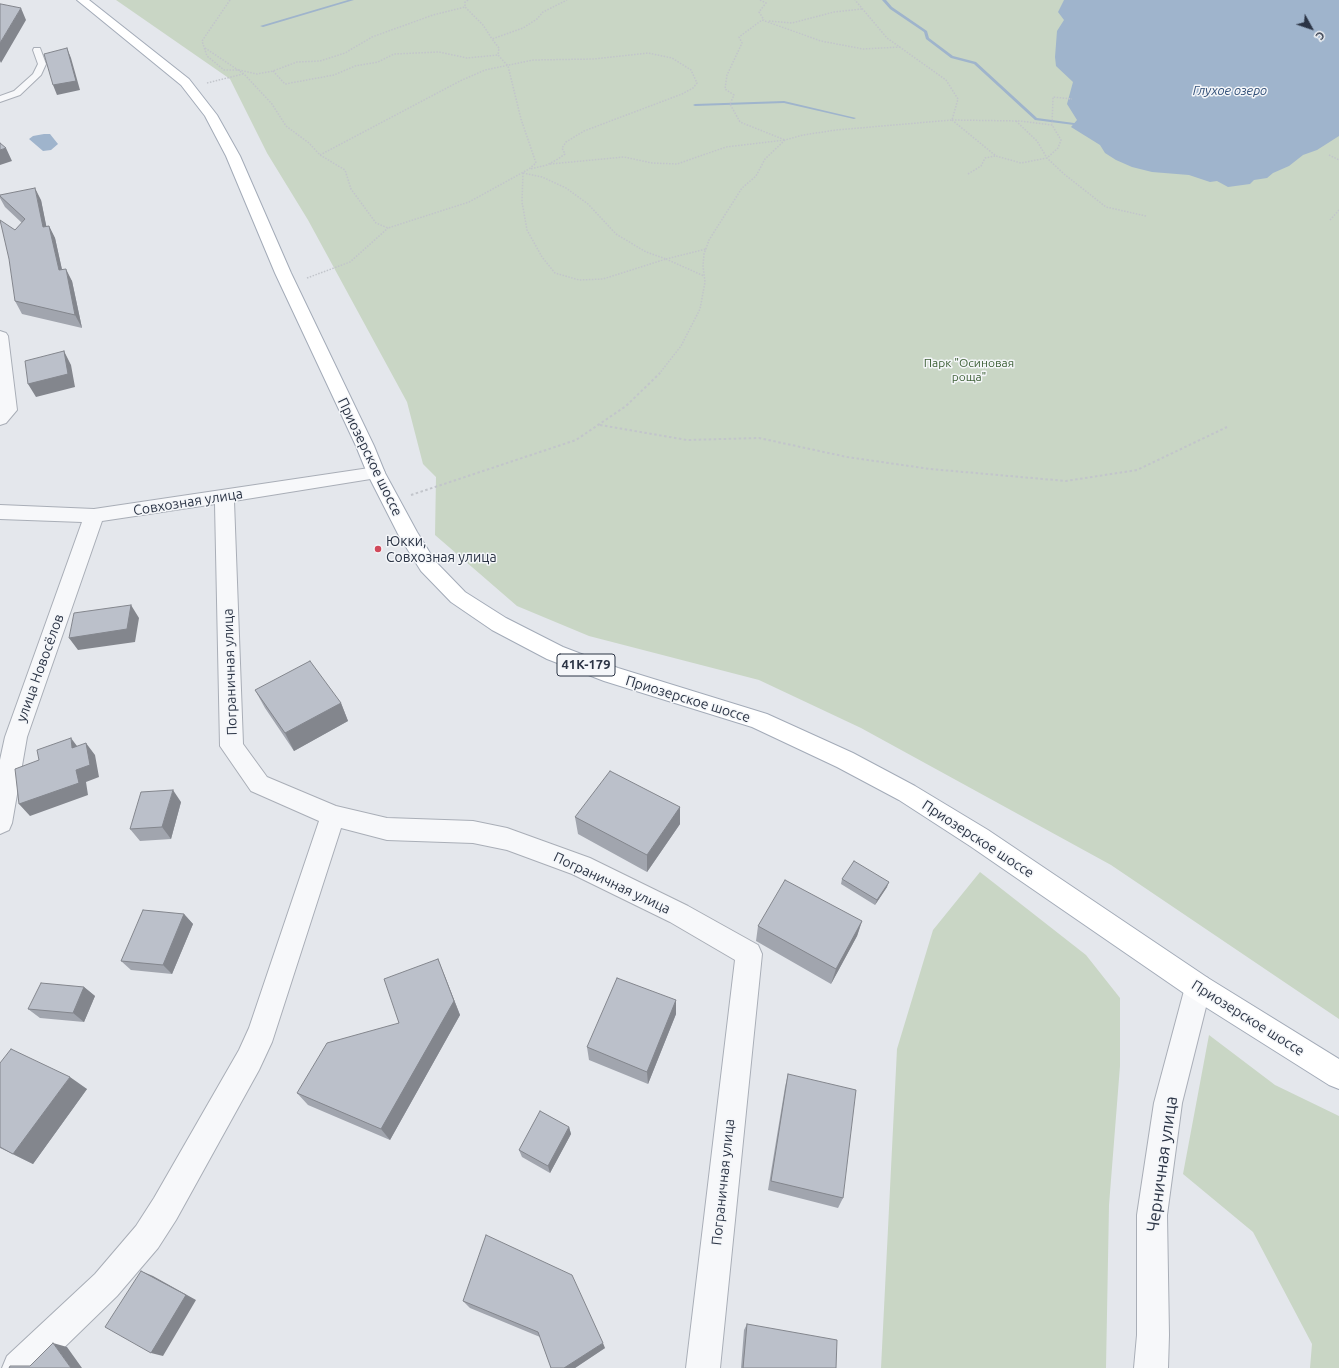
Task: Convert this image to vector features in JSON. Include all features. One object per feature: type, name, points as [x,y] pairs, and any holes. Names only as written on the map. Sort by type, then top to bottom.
[{"type":"main road","name":"Приозерское шоссе","points":[[82,0],[189,87],[200,99],[222,133],[289,285],[365,446],[376,473],[408,534],[428,566],[458,597],[499,624],[556,654],[612,675],[759,720],[845,760],[907,793],[979,838],[1198,987],[1339,1075]]},
{"type":"street","points":[[0,336],[8,410],[0,420]]},
{"type":"street","name":"Совхозная улица","points":[[0,512],[94,516],[376,473]]},
{"type":"street","name":"Пограничная улица","points":[[224,497],[232,746],[258,784],[333,816],[387,829],[473,832],[507,839],[581,866],[679,914],[749,954],[703,1368]]},
{"type":"street","name":"улица Новосёлов","points":[[0,823],[16,737],[94,516]]},
{"type":"street","points":[[19,1368],[106,1285],[147,1237],[166,1210],[249,1060],[262,1032],[333,816]]},
{"type":"street","name":"Черничная улица","points":[[1151,1368],[1153,1335],[1152,1215],[1168,1103],[1198,987]]},
{"type":"lane","points":[[0,99],[18,93],[37,75],[42,64],[37,50]]},
{"type":"path","points":[[230,0],[202,41],[207,56],[224,70],[240,70],[257,74],[273,71],[297,62],[320,61],[345,53],[372,37],[432,14],[465,7]]},
{"type":"path","points":[[465,7],[465,2],[468,0]]},
{"type":"path","points":[[492,39],[523,28],[537,19],[543,12],[567,0]]},
{"type":"path","points":[[760,0],[766,3],[759,12],[762,20],[821,41],[863,49],[900,47]]},
{"type":"path","points":[[855,0],[887,38],[946,80],[958,99],[952,120]]},
{"type":"path","points":[[289,285],[350,262],[388,228],[411,223],[463,204],[523,173],[536,163],[535,155],[522,119],[508,66],[498,56],[498,48],[483,25],[465,7]]},
{"type":"path","points":[[785,140],[740,122],[730,104],[734,95],[725,89],[727,74],[742,43],[739,38],[762,20],[792,23],[834,12],[863,9]]},
{"type":"path","points":[[205,48],[240,70],[272,104],[286,126],[309,143],[320,155],[345,170],[351,189],[372,218],[376,223],[388,228]]},
{"type":"path","points":[[273,71],[285,84],[334,75],[355,66],[378,62],[394,54],[439,52],[467,58],[498,56]]},
{"type":"path","points":[[320,155],[460,81],[486,70],[548,59],[599,59],[648,53],[672,58],[691,70],[695,76],[697,83],[693,88],[682,94],[601,123],[577,135],[566,142],[562,148],[564,154],[547,165]]},
{"type":"path","points":[[189,87],[244,74]]},
{"type":"path","points":[[952,120],[996,156],[1021,163],[1047,158],[1058,148],[1060,140],[1052,125],[1053,97],[1072,99]]},
{"type":"path","points":[[529,169],[547,165],[624,157],[652,163],[677,164],[726,148],[785,140],[803,135],[836,130],[952,120],[1016,121],[1052,125]]},
{"type":"path","points":[[1016,121],[1037,141],[1047,158],[1064,174],[1106,208],[1146,216]]},
{"type":"path","points":[[391,501],[484,472],[576,440],[626,406],[667,365],[692,326],[700,309],[703,297],[703,266],[709,240],[742,188],[756,176],[765,159],[785,140]]},
{"type":"path","points":[[1329,155],[1339,160]]},
{"type":"path","points":[[968,174],[981,166],[985,158],[996,156]]},
{"type":"path","points":[[523,173],[522,202],[527,230],[542,257],[555,273],[579,280],[602,279],[706,248]]},
{"type":"path","points":[[523,173],[542,177],[566,188],[588,204],[616,234],[646,252],[704,276]]},
{"type":"path","points":[[1330,220],[1339,210]]},
{"type":"path","points":[[600,425],[687,440],[759,438],[847,457],[930,470],[1066,481],[1137,470],[1226,427]]},
{"type":"green space","name":"Парк \"Осиновая роща\"","points":[[116,0],[1339,0],[1339,1019],[1111,865],[861,728],[759,680],[589,636],[517,606],[435,535],[436,477],[423,464],[407,402],[308,220],[267,153],[230,79]]},
{"type":"green space","points":[[980,872],[1086,955],[1120,998],[1120,1066],[1109,1205],[1106,1368],[881,1368],[897,1049],[933,930]]},
{"type":"green space","points":[[1209,1035],[1275,1085],[1339,1116],[1339,1368],[1310,1368],[1312,1344],[1253,1232],[1183,1174]]},
{"type":"water","name":"Глухое озеро","points":[[1064,0],[1339,0],[1339,136],[1317,150],[1303,155],[1289,166],[1273,173],[1267,178],[1254,180],[1250,184],[1228,187],[1217,181],[1210,182],[1189,175],[1152,172],[1132,167],[1116,160],[1105,153],[1100,145],[1071,127],[1077,120],[1067,104],[1073,82],[1056,66],[1055,57],[1057,31],[1064,20],[1058,12]]},
{"type":"water","points":[[50,134],[58,144],[51,150],[43,151],[29,139],[33,136]]},
{"type":"building","points":[[0,4],[21,8],[0,43]]},
{"type":"building","points":[[67,48],[76,81],[53,85],[44,54]]},
{"type":"building","points":[[0,143],[6,148],[0,150]]},
{"type":"building","points":[[35,188],[43,227],[49,226],[59,270],[66,269],[75,315],[15,301],[9,259],[0,220],[15,230],[25,219],[0,195]]},
{"type":"building","points":[[64,351],[68,374],[28,384],[25,361]]},
{"type":"building","points":[[131,605],[127,629],[69,638],[74,613]]},
{"type":"building","points":[[310,661],[341,703],[285,733],[255,690]]},
{"type":"building","points":[[71,738],[72,748],[86,743],[90,765],[76,770],[79,783],[19,804],[15,769],[39,760],[37,750]]},
{"type":"building","points":[[610,771],[680,807],[647,855],[575,817]]},
{"type":"building","points":[[173,790],[162,827],[130,829],[141,792]]},
{"type":"building","points":[[854,861],[889,882],[877,900],[842,879]]},
{"type":"building","points":[[785,880],[862,921],[836,969],[758,926]]},
{"type":"building","points":[[143,910],[184,914],[163,965],[121,961]]},
{"type":"building","points":[[438,959],[454,1001],[381,1129],[297,1093],[327,1043],[399,1023],[384,979]]},
{"type":"building","points":[[617,978],[676,1000],[647,1072],[587,1047]]},
{"type":"building","points":[[41,983],[84,987],[73,1013],[28,1009]]},
{"type":"building","points":[[11,1049],[70,1077],[13,1154],[0,1147],[0,1063]]},
{"type":"building","points":[[788,1074],[856,1090],[843,1198],[771,1181]]},
{"type":"building","points":[[540,1111],[569,1127],[548,1166],[519,1150]]},
{"type":"building","points":[[486,1235],[572,1275],[603,1343],[564,1368],[551,1368],[538,1332],[463,1301]]},
{"type":"building","points":[[141,1271],[186,1295],[151,1353],[105,1327]]},
{"type":"building","points":[[747,1324],[837,1340],[836,1368],[743,1368]]},
{"type":"building","points":[[53,1343],[71,1368],[9,1368],[10,1366],[30,1366]]},
{"type":"waterway","points":[[262,26],[352,0]]},
{"type":"waterway","points":[[884,0],[891,8],[926,32],[927,38],[952,57],[975,63],[1036,119],[1074,124]]},
{"type":"waterway","points":[[695,105],[784,102],[854,118]]},
{"type":"place","name":"Юкки, Совхозная улица","points":[[378,549]]}]
